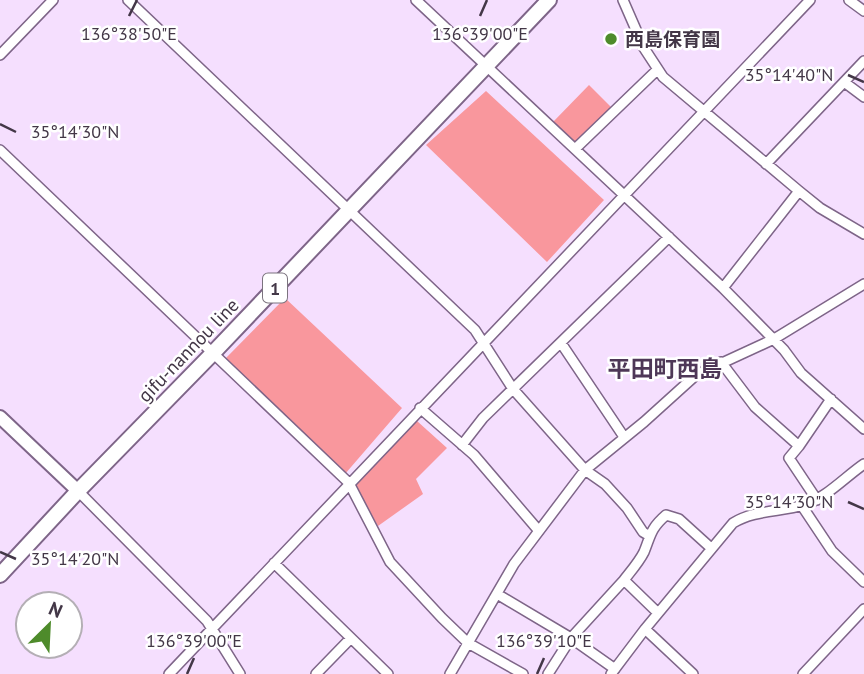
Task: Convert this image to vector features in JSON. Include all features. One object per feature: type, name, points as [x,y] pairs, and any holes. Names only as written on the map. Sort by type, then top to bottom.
[{"type":"main road","name":"gifu-nannou line","points":[[0,575],[549,0]]},
{"type":"street","points":[[0,55],[53,0]]},
{"type":"street","points":[[128,0],[475,330],[513,389],[585,470],[605,484],[627,508],[643,532],[649,535]]},
{"type":"street","points":[[416,0],[723,288],[774,339],[801,373],[864,429]]},
{"type":"street","points":[[623,0],[657,71],[820,208],[864,234]]},
{"type":"street","points":[[169,674],[810,0]]},
{"type":"street","points":[[849,0],[864,11]]},
{"type":"street","points":[[766,163],[864,61]]},
{"type":"street","points":[[575,149],[657,71]]},
{"type":"street","points":[[844,82],[864,97]]},
{"type":"street","points":[[0,150],[349,482],[390,562],[468,643],[523,674]]},
{"type":"street","points":[[723,288],[799,191]]},
{"type":"street","points":[[462,445],[483,418],[669,237]]},
{"type":"street","points":[[450,674],[513,565],[585,470],[696,375],[774,339],[864,284]]},
{"type":"street","points":[[561,343],[624,438]]},
{"type":"street","points":[[721,362],[755,407],[799,446]]},
{"type":"street","points":[[817,500],[789,458],[831,399]]},
{"type":"street","points":[[420,408],[474,455],[539,531]]},
{"type":"street","points":[[0,416],[213,628],[240,674]]},
{"type":"street","points":[[498,594],[571,638],[613,672],[733,523],[742,517],[802,506],[817,500],[864,464]]},
{"type":"street","points":[[802,506],[832,551],[864,582]]},
{"type":"street","points":[[548,674],[571,638],[643,555],[655,524],[666,515],[679,519],[711,548]]},
{"type":"street","points":[[274,563],[388,674]]},
{"type":"street","points":[[624,580],[658,613]]},
{"type":"street","points":[[803,674],[864,609]]},
{"type":"street","points":[[645,629],[693,674]]},
{"type":"street","points":[[316,674],[351,638]]},
{"type":"shaded area","points":[[589,85],[613,109],[576,145],[553,122]]},
{"type":"shaded area","points":[[486,91],[604,200],[547,262],[426,145]]},
{"type":"shaded area","points":[[285,298],[402,408],[345,474],[226,358]]},
{"type":"shaded area","points":[[417,421],[447,448],[416,479],[423,494],[378,526],[353,485]]},
{"type":"place","name":"西島保育園","points":[[611,39]]},
{"type":"district","name":"平田町西島","points":[[665,368]]}]
